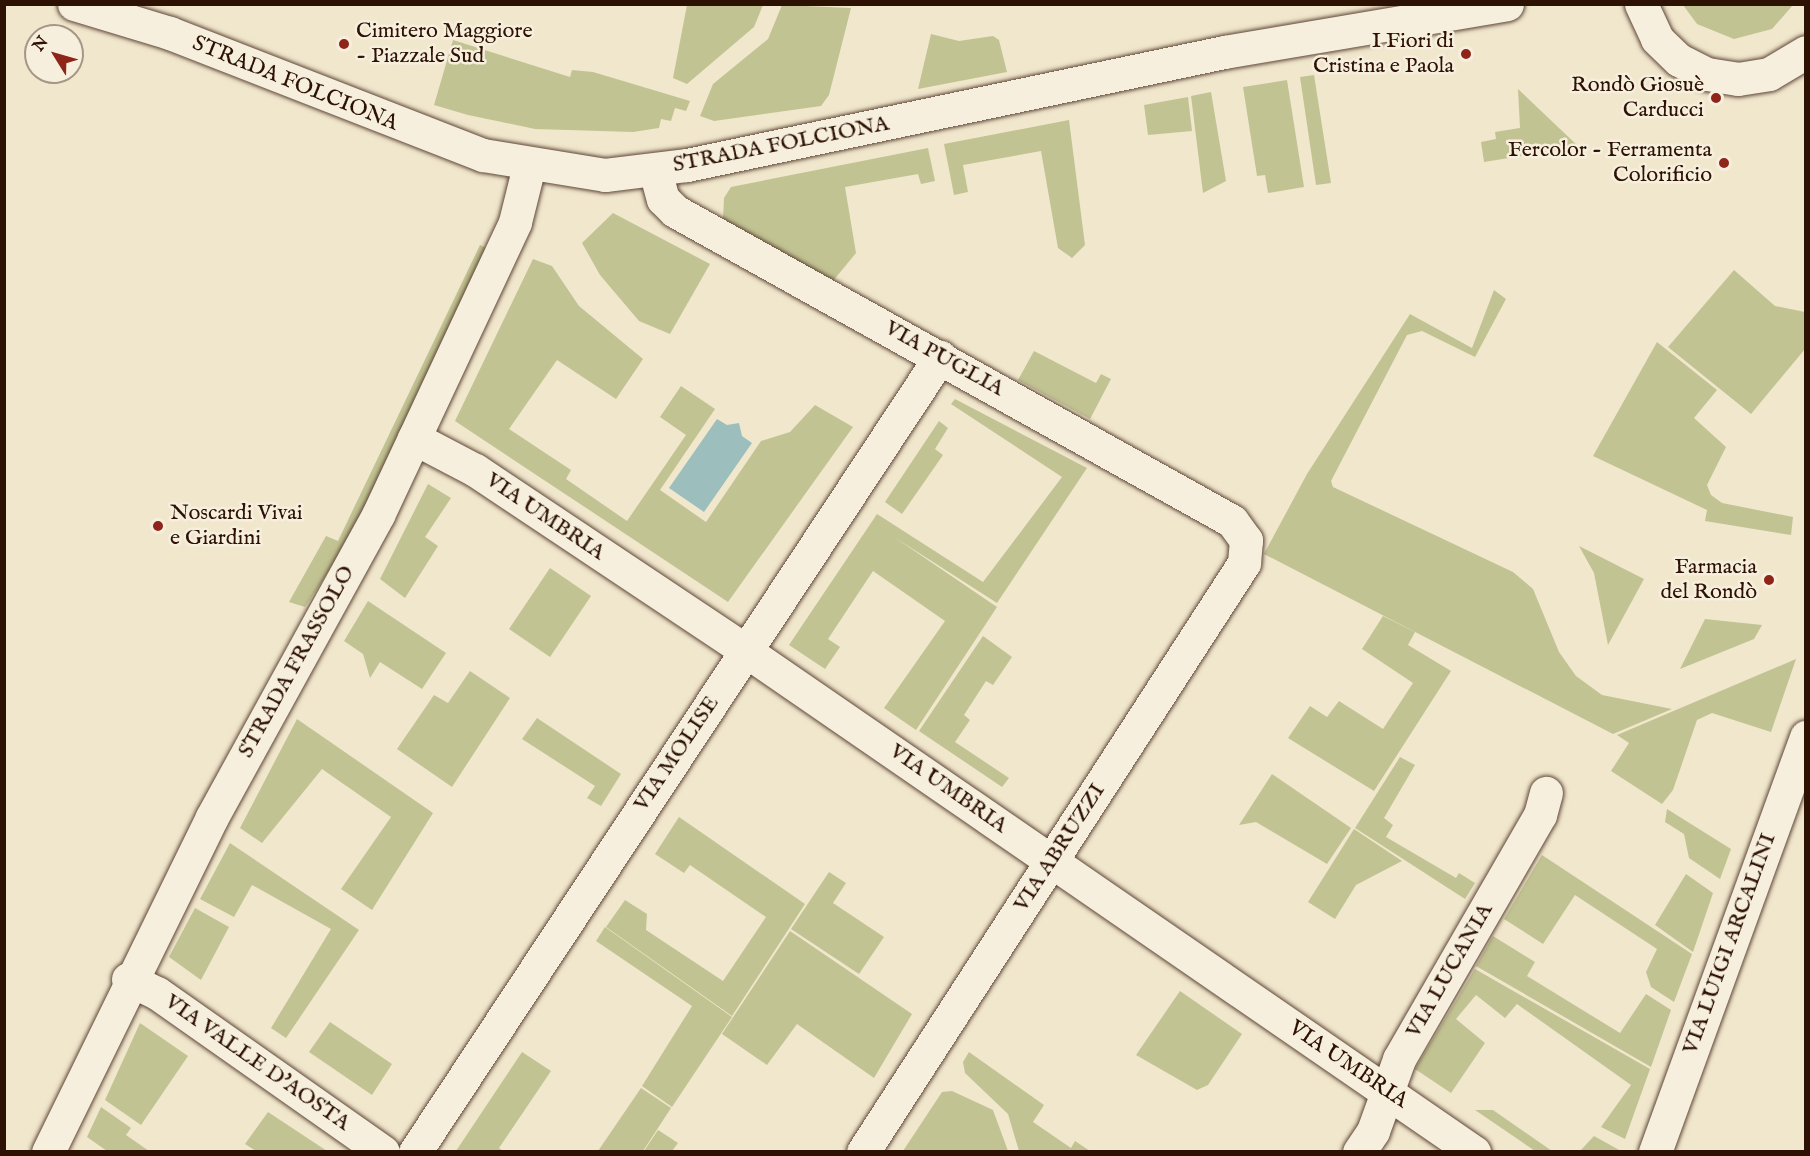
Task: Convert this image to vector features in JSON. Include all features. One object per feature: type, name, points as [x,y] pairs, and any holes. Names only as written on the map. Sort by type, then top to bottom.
[{"type":"street","name":"STRADA FOLCIONA","points":[[74,4],[170,33],[445,142],[529,166],[605,175],[655,170],[1429,11],[1507,4]]},
{"type":"street","points":[[1641,4],[1657,39],[1679,60],[1707,74],[1738,79],[1769,74],[1803,59]]},
{"type":"street","name":"STRADA FRASSOLO","points":[[48,1152],[128,979],[414,438],[515,222],[529,166]]},
{"type":"street","name":"VIA PUGLIA","points":[[655,170],[663,200],[675,211],[1232,521],[1246,540]]},
{"type":"street","name":"VIA MOLISE","points":[[415,1152],[940,357]]},
{"type":"street","name":"VIA UMBRIA","points":[[414,438],[475,470],[746,651],[1474,1152]]},
{"type":"street","name":"VIA ABRUZZI","points":[[863,1152],[1244,563],[1246,540]]},
{"type":"street","name":"VIA LUIGI ARCALINI","points":[[1655,1152],[1806,737]]},
{"type":"street","name":"VIA LUCANIA","points":[[1359,1152],[1388,1092],[1399,1059],[1540,815],[1546,793]]},
{"type":"street","name":"VIA VALLE D'AOSTA","points":[[128,979],[157,993],[383,1152]]},
{"type":"green space","points":[[687,5],[763,5],[754,27],[687,84],[673,78]]},
{"type":"green space","points":[[782,5],[851,8],[829,95],[821,106],[714,121],[700,116],[713,84],[768,39]]},
{"type":"green space","points":[[1683,5],[1793,5],[1772,29],[1734,39],[1697,24]]},
{"type":"green space","points":[[931,34],[959,41],[993,36],[999,40],[1007,72],[918,89]]},
{"type":"green space","points":[[453,40],[570,77],[572,70],[593,72],[690,101],[686,111],[675,108],[671,121],[661,119],[659,128],[633,132],[535,129],[468,115],[434,105]]},
{"type":"green space","points":[[1314,75],[1331,183],[1316,185],[1300,77]]},
{"type":"green space","points":[[1287,80],[1304,187],[1268,193],[1265,175],[1257,176],[1243,87]]},
{"type":"green space","points":[[1518,89],[1579,147],[1484,162],[1481,142],[1496,139],[1495,132],[1520,128]]},
{"type":"green space","points":[[1211,92],[1226,181],[1203,193],[1191,96]]},
{"type":"green space","points":[[1188,97],[1192,131],[1148,135],[1144,105]]},
{"type":"green space","points":[[1069,120],[1085,245],[1072,258],[1058,248],[1041,151],[963,165],[968,192],[954,195],[944,144]]},
{"type":"green space","points":[[928,148],[935,181],[921,184],[918,174],[845,187],[856,253],[833,281],[723,219],[724,198],[731,187]]},
{"type":"green space","points":[[613,213],[710,264],[670,334],[639,321],[600,275],[582,243]]},
{"type":"green space","points":[[480,245],[488,249],[346,545],[305,607],[289,602],[326,536],[338,541]]},
{"type":"green space","points":[[533,259],[552,266],[579,306],[643,359],[616,399],[557,360],[509,429],[571,470],[566,479],[627,521],[686,435],[660,417],[681,386],[715,409],[660,490],[706,522],[761,441],[790,432],[815,405],[853,427],[728,602],[455,421]]},
{"type":"green space","points":[[1734,270],[1775,306],[1805,312],[1805,349],[1751,414],[1668,347]]},
{"type":"green space","points":[[1494,290],[1506,299],[1475,357],[1422,331],[1407,335],[1331,481],[1333,487],[1513,572],[1533,589],[1559,652],[1576,676],[1602,695],[1672,709],[1613,734],[1264,554],[1307,474],[1410,314],[1472,348]]},
{"type":"green space","points":[[1657,342],[1717,390],[1694,418],[1726,447],[1707,485],[1711,495],[1722,503],[1793,517],[1791,535],[1705,521],[1707,510],[1593,456]]},
{"type":"green space","points":[[1034,351],[1096,383],[1101,374],[1111,379],[1090,419],[1018,380]]},
{"type":"green space","points":[[955,399],[1087,468],[997,603],[894,537],[997,607],[916,730],[884,708],[945,621],[873,571],[828,639],[840,647],[825,669],[789,645],[877,514],[983,582],[1062,477],[951,404]]},
{"type":"green space","points":[[939,421],[948,428],[935,449],[943,455],[902,514],[885,502]]},
{"type":"green space","points":[[428,484],[451,498],[425,537],[438,546],[405,598],[380,579]]},
{"type":"green space","points":[[1579,546],[1644,579],[1608,645],[1594,573]]},
{"type":"green space","points":[[550,568],[591,596],[550,657],[509,629]]},
{"type":"green space","points":[[368,601],[446,653],[422,689],[380,662],[370,678],[363,654],[344,641]]},
{"type":"green space","points":[[1383,616],[1415,632],[1408,645],[1451,671],[1374,791],[1288,738],[1310,706],[1327,717],[1339,701],[1383,729],[1413,683],[1362,649]]},
{"type":"green space","points":[[1705,619],[1762,625],[1754,639],[1680,669]]},
{"type":"green space","points":[[983,636],[1012,657],[993,685],[986,681],[964,715],[970,720],[955,742],[1009,778],[1002,787],[919,731]]},
{"type":"green space","points":[[1796,659],[1771,732],[1712,713],[1697,720],[1673,790],[1662,804],[1611,771],[1629,743],[1617,735]]},
{"type":"green space","points":[[470,671],[510,698],[452,787],[397,749],[434,695],[448,703]]},
{"type":"green space","points":[[537,718],[621,774],[601,806],[587,798],[595,786],[522,739]]},
{"type":"green space","points":[[297,719],[433,813],[372,910],[341,889],[391,817],[322,769],[262,843],[240,828]]},
{"type":"green space","points":[[1400,757],[1415,765],[1384,818],[1393,825],[1386,837],[1456,878],[1459,873],[1475,883],[1465,899],[1355,828]]},
{"type":"green space","points":[[1272,774],[1351,828],[1327,864],[1256,822],[1239,825]]},
{"type":"green space","points":[[1667,809],[1731,849],[1720,879],[1689,858],[1684,834],[1665,822]]},
{"type":"green space","points":[[679,817],[805,904],[732,1016],[606,927],[625,900],[647,914],[646,930],[723,981],[766,917],[690,865],[684,873],[655,854]]},
{"type":"green space","points":[[1354,829],[1402,861],[1356,885],[1335,919],[1308,902]]},
{"type":"green space","points":[[230,843],[359,930],[286,1038],[271,1028],[331,929],[252,885],[234,917],[200,899]]},
{"type":"green space","points":[[1542,855],[1692,954],[1674,1002],[1651,987],[1646,972],[1657,949],[1575,895],[1543,944],[1504,919]]},
{"type":"green space","points":[[829,872],[846,883],[833,903],[884,937],[859,974],[791,929]]},
{"type":"green space","points":[[1686,874],[1713,893],[1693,952],[1655,925]]},
{"type":"green space","points":[[195,908],[229,927],[201,980],[169,957]]},
{"type":"green space","points":[[605,927],[732,1017],[672,1107],[642,1086],[692,1006],[596,941]]},
{"type":"green space","points":[[790,931],[912,1014],[874,1078],[797,1024],[767,1065],[722,1034]]},
{"type":"green space","points":[[1493,936],[1535,962],[1527,976],[1620,1033],[1646,994],[1671,1010],[1651,1067],[1476,966]]},
{"type":"green space","points":[[1475,969],[1650,1069],[1625,1139],[1601,1127],[1631,1085],[1517,1004],[1505,1018],[1476,995],[1456,1019],[1485,1043],[1451,1093],[1415,1069]]},
{"type":"green space","points":[[1180,991],[1242,1034],[1208,1085],[1197,1090],[1136,1055]]},
{"type":"green space","points":[[330,1022],[392,1064],[372,1095],[309,1052]]},
{"type":"green space","points":[[140,1023],[188,1056],[141,1125],[105,1100]]},
{"type":"green space","points":[[522,1052],[551,1071],[499,1148],[503,1151],[456,1151]]},
{"type":"green space","points":[[969,1052],[1044,1105],[1033,1122],[1071,1148],[1075,1141],[1090,1151],[1019,1151],[1008,1114],[965,1073],[963,1062]]},
{"type":"green space","points":[[641,1088],[671,1108],[643,1151],[598,1151]]},
{"type":"green space","points":[[952,1091],[993,1110],[1008,1151],[903,1151],[942,1092]]},
{"type":"green space","points":[[101,1107],[131,1128],[126,1135],[149,1151],[107,1151],[87,1137]]},
{"type":"green space","points":[[1475,1110],[1493,1110],[1552,1151],[1535,1151]]},
{"type":"green space","points":[[268,1112],[327,1151],[256,1151],[245,1144]]},
{"type":"green space","points":[[658,1130],[678,1143],[672,1151],[644,1151]]},
{"type":"green space","points":[[1594,1136],[1621,1151],[1580,1151]]},
{"type":"water","points":[[717,419],[727,425],[739,423],[742,436],[752,443],[704,512],[669,488]]},
{"type":"place","name":"Cimitero Maggiore - Piazzale Sud","points":[[344,44]]},
{"type":"place","name":"I Fiori di Cristina e Paola","points":[[1466,54]]},
{"type":"place","name":"Rondò Giosuè Carducci","points":[[1716,98]]},
{"type":"place","name":"Fercolor - Ferramenta Colorificio","points":[[1724,163]]},
{"type":"place","name":"Noscardi Vivai e Giardini","points":[[158,526]]},
{"type":"place","name":"Farmacia del Rondò","points":[[1769,580]]}]
